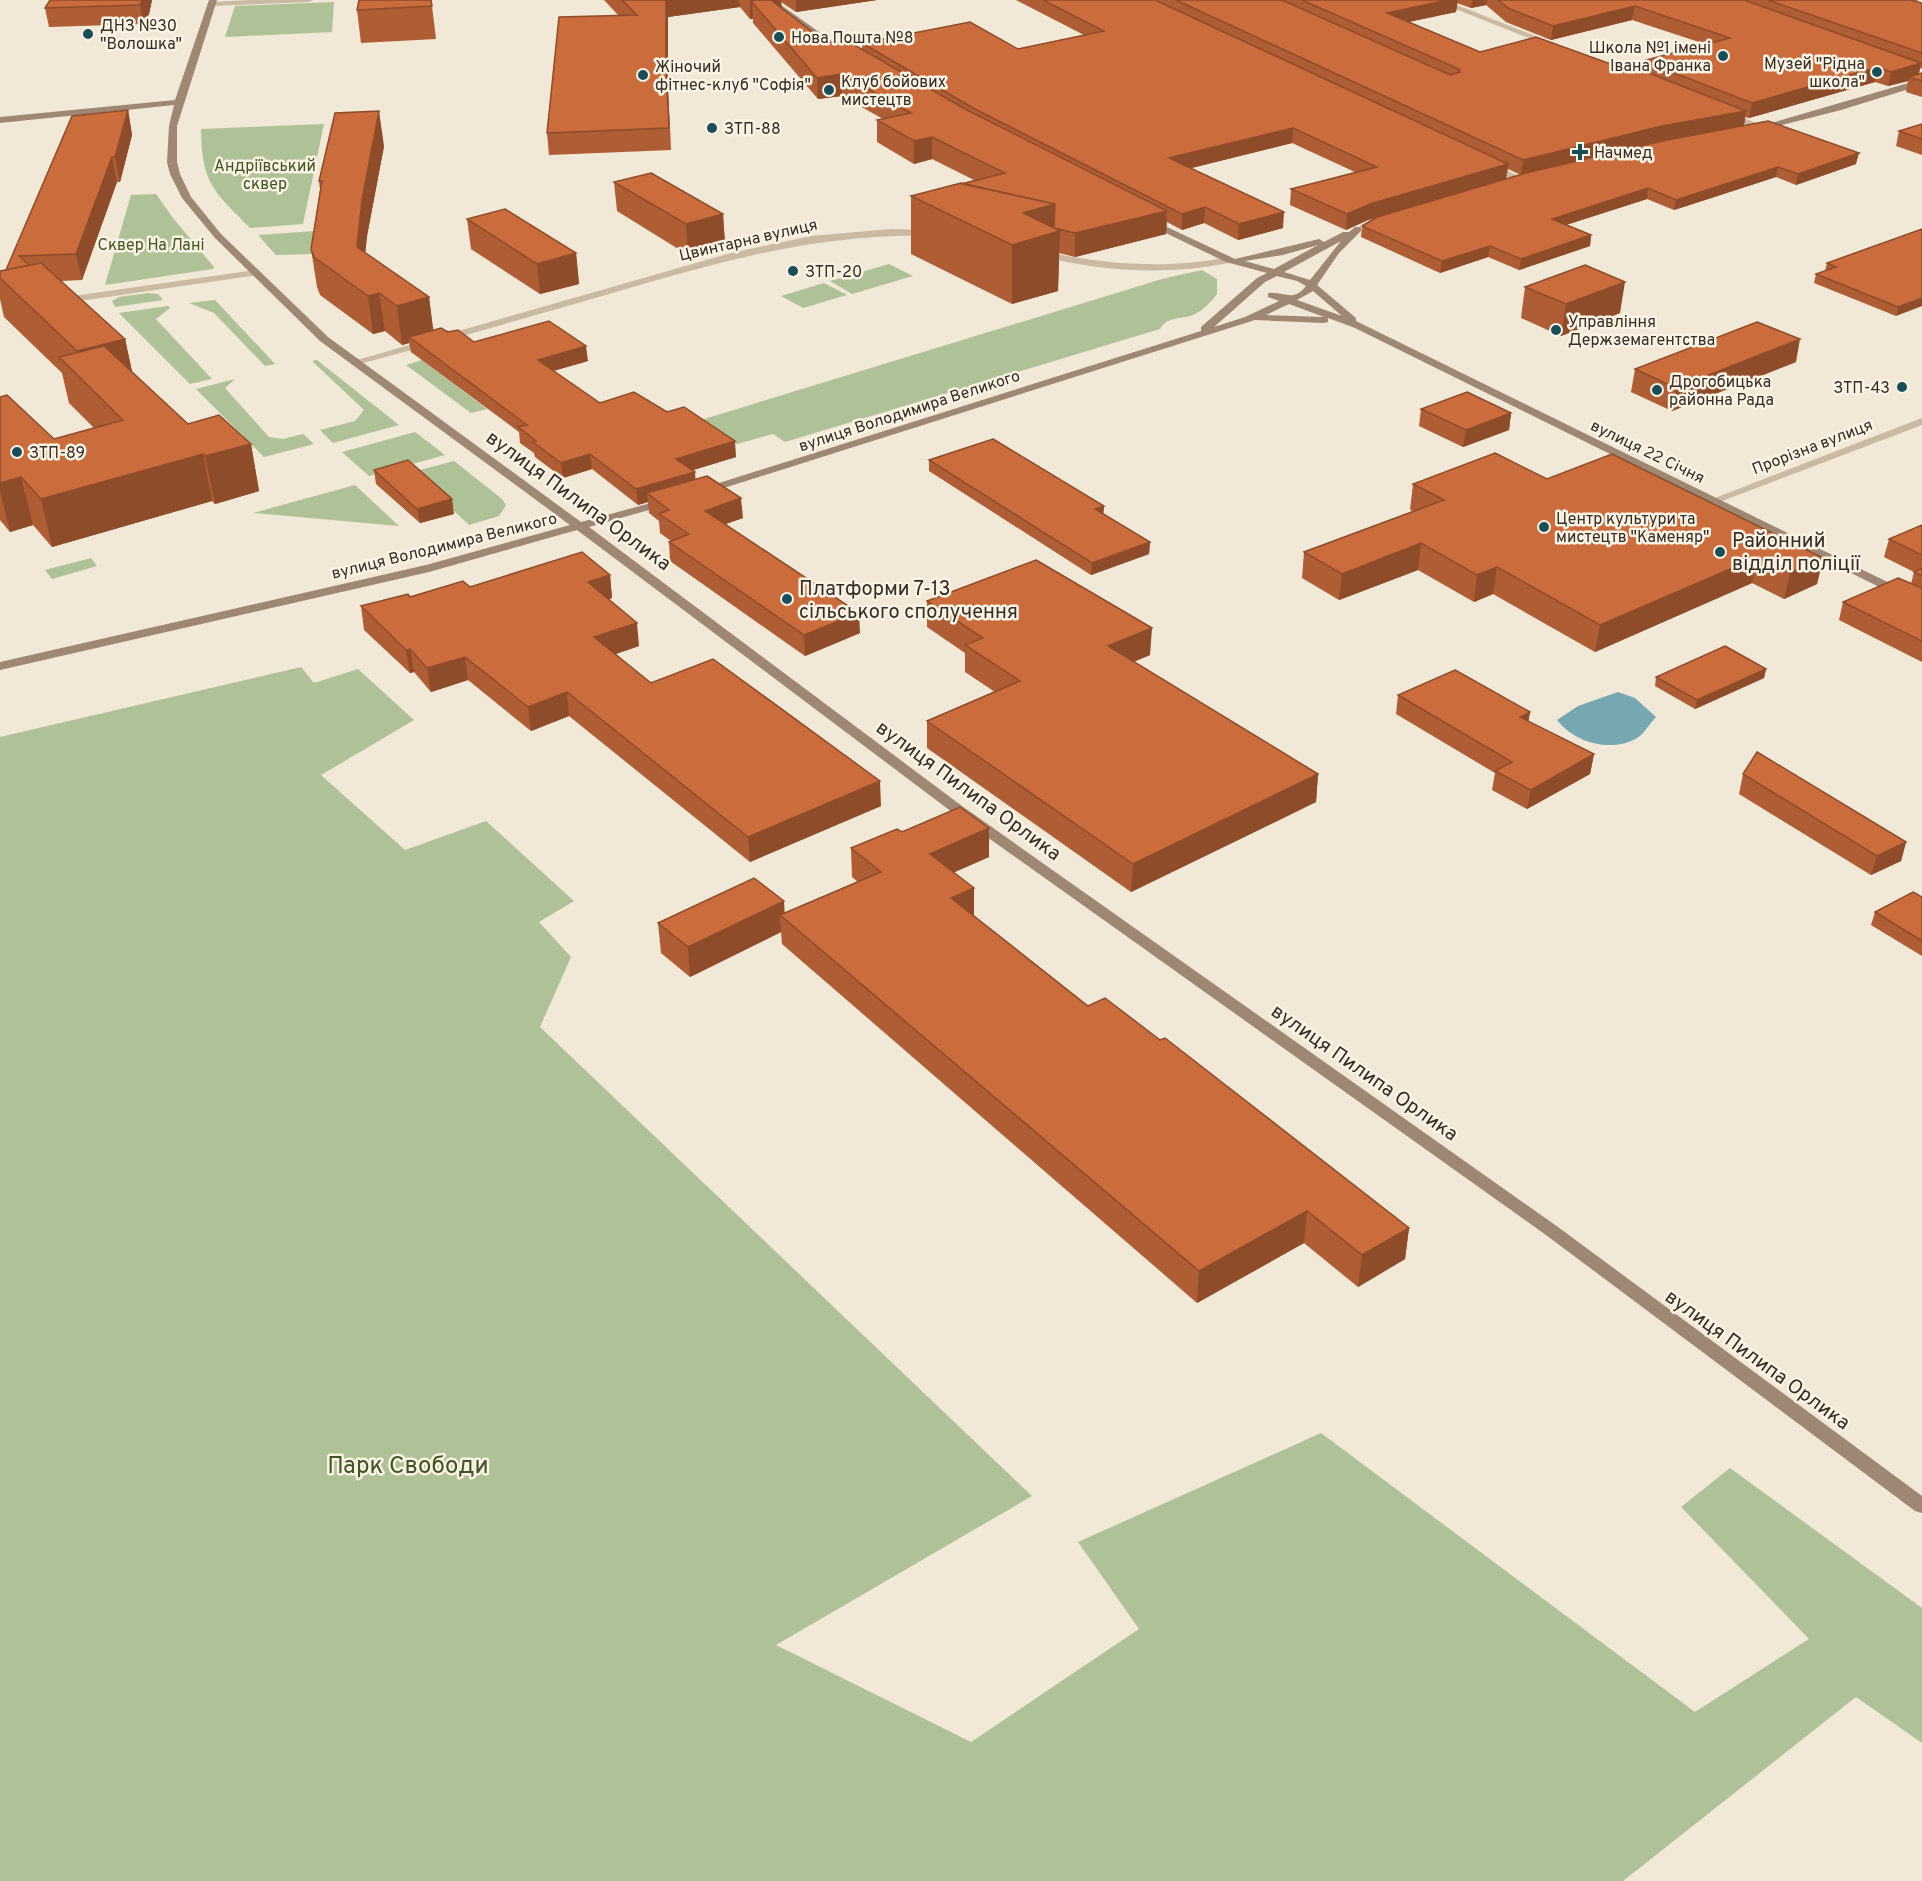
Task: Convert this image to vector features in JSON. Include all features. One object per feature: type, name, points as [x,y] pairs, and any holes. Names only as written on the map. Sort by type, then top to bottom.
[{"type":"main road","points":[[769,0],[850,57]]},
{"type":"main road","name":"вулиця Пилипа Орлика","points":[[212,2],[179,102],[172,145],[172,162],[180,186],[218,236],[324,339],[533,494],[582,527],[957,809],[1543,1224],[1922,1506]]},
{"type":"main road","points":[[1739,132],[1838,108],[1922,82]]},
{"type":"main road","points":[[0,120],[179,102]]},
{"type":"main road","points":[[1510,184],[1532,178]]},
{"type":"main road","points":[[1144,219],[1229,260],[1262,281],[1282,276],[1296,278]]},
{"type":"main road","points":[[1198,335],[1262,281],[1342,236],[1361,228],[1336,251],[1308,288],[1290,301],[1249,319]]},
{"type":"main road","points":[[1229,260],[1283,252],[1342,236]]},
{"type":"main road","points":[[1229,260],[1296,278],[1359,326]]},
{"type":"main road","points":[[1262,281],[1260,290],[1359,326]]},
{"type":"main road","points":[[1272,295],[1291,297],[1308,288]]},
{"type":"main road","points":[[1249,319],[1309,318],[1359,326]]},
{"type":"main road","name":"вулиця Володимира Великого","points":[[0,666],[429,568],[582,527],[1249,319]]},
{"type":"main road","name":"вулиця 22 Січня","points":[[1359,326],[1922,604]]},
{"type":"street","points":[[212,2],[309,0]]},
{"type":"street","points":[[1437,0],[1560,48]]},
{"type":"street","points":[[1721,111],[1761,127]]},
{"type":"street","points":[[1480,161],[1521,180]]},
{"type":"street","name":"Цвинтарна вулиця","points":[[355,362],[661,275],[782,244],[841,235],[945,234]]},
{"type":"street","points":[[1030,251],[1083,264],[1143,269],[1195,266],[1229,260]]},
{"type":"street","points":[[50,302],[255,273]]},
{"type":"street","name":"Прорізна вулиця","points":[[1713,501],[1922,421]]},
{"type":"green space","points":[[334,2],[332,32],[225,37],[235,6]]},
{"type":"green space","name":"Андріївський сквер","points":[[324,124],[303,224],[250,228],[212,185],[204,162],[201,129]]},
{"type":"green space","name":"Сквер На Лані","points":[[156,194],[214,267],[213,269],[105,285],[131,195]]},
{"type":"green space","name":"Андріївський сквер","points":[[315,231],[312,254],[276,255],[258,235]]},
{"type":"green space","points":[[889,264],[913,276],[852,294],[830,281]]},
{"type":"green space","points":[[1202,270],[1217,279],[1217,294],[1198,312],[1167,322],[1160,329],[785,442],[773,434],[737,444],[701,420],[1162,279]]},
{"type":"green space","points":[[824,283],[847,295],[803,308],[781,296]]},
{"type":"green space","points":[[158,294],[163,300],[115,307],[112,301],[119,297]]},
{"type":"green space","points":[[215,300],[275,364],[265,366],[214,313],[189,303]]},
{"type":"green space","points":[[168,306],[170,308],[156,319],[212,379],[190,384],[119,313]]},
{"type":"green space","points":[[317,360],[399,425],[333,443],[320,430],[355,421],[364,410],[312,361]]},
{"type":"green space","points":[[422,360],[487,409],[471,413],[406,365]]},
{"type":"green space","points":[[235,379],[225,388],[269,437],[283,439],[303,434],[314,444],[264,457],[196,389]]},
{"type":"green space","points":[[415,432],[445,455],[369,476],[342,452]]},
{"type":"green space","points":[[454,461],[502,499],[506,505],[499,516],[469,525],[412,472]]},
{"type":"green space","points":[[355,485],[399,526],[253,513]]},
{"type":"green space","points":[[91,558],[97,566],[52,579],[45,570]]},
{"type":"green space","name":"Парк Свободи","points":[[301,667],[314,683],[358,669],[414,720],[321,775],[405,850],[486,821],[574,901],[539,922],[571,957],[540,1027],[1032,1496],[776,1645],[971,1742],[1139,1629],[1078,1542],[1321,1433],[1695,1712],[1809,1639],[1681,1507],[1730,1468],[1922,1608],[1922,1743],[1856,1697],[1623,1881],[0,1881],[0,737]]},
{"type":"water","points":[[1618,692],[1635,698],[1656,717],[1637,738],[1616,745],[1594,743],[1573,735],[1557,720],[1578,706]]},
{"type":"building","points":[[50,0],[142,0],[140,5],[45,8]]},
{"type":"building","points":[[359,0],[431,0],[432,6],[357,10]]},
{"type":"building","points":[[622,0],[666,0],[669,128],[547,133],[559,17],[637,15]]},
{"type":"building","points":[[771,0],[827,43],[846,40],[965,109],[1167,211],[1075,233],[1054,228],[1055,204],[962,184],[1005,173],[932,137],[914,141],[877,120],[911,113],[841,74],[817,78],[752,2]]},
{"type":"building","points":[[1043,0],[1155,0],[1508,164],[1370,204],[1347,214],[1291,189],[1377,167],[1293,128],[1169,158],[1284,212],[1239,224],[1205,207],[1182,214],[973,108],[862,43],[970,22],[1018,49],[1104,31]]},
{"type":"building","points":[[1176,0],[1282,0],[1450,75],[1460,72],[1459,69],[1302,0],[1448,0],[1387,13],[1480,52],[1536,37],[1619,67],[1628,65],[1746,111],[1662,126],[1523,160]]},
{"type":"building","points":[[1498,0],[1744,0],[1921,63],[1891,72],[1878,67],[1752,103],[1643,61],[1730,38],[1635,6],[1553,26],[1508,8]]},
{"type":"building","points":[[1768,0],[1910,0],[1922,3],[1922,53]]},
{"type":"building","points":[[1922,73],[1922,81],[1909,77]]},
{"type":"building","points":[[128,110],[115,157],[112,157],[76,254],[19,256],[29,265],[6,270],[72,116]]},
{"type":"building","points":[[379,111],[362,200],[357,247],[429,297],[397,306],[379,293],[368,296],[314,257],[311,249],[322,181],[319,181],[335,113]]},
{"type":"building","points":[[1768,121],[1859,153],[1798,174],[1778,167],[1676,200],[1648,188],[1552,219],[1591,235],[1521,259],[1490,246],[1442,261],[1362,226],[1377,217],[1526,173],[1662,141]]},
{"type":"building","points":[[1922,124],[1922,139],[1899,131]]},
{"type":"building","points":[[651,173],[723,214],[686,224],[614,182]]},
{"type":"building","points":[[961,183],[1055,204],[1023,213],[1060,231],[1012,245],[911,196]]},
{"type":"building","points":[[505,209],[576,253],[537,264],[467,219]]},
{"type":"building","points":[[1922,229],[1922,298],[1898,307],[1816,274],[1836,267],[1827,263]]},
{"type":"building","points":[[41,263],[125,339],[77,351],[0,278],[0,271]]},
{"type":"building","points":[[1585,265],[1625,282],[1566,304],[1525,287]]},
{"type":"building","points":[[549,321],[586,346],[538,360],[600,403],[634,392],[667,412],[684,407],[735,441],[676,459],[695,472],[636,489],[590,454],[561,463],[533,442],[536,441],[518,427],[527,425],[409,337],[441,328],[448,332],[458,330],[474,342]]},
{"type":"building","points":[[1757,322],[1800,339],[1676,388],[1635,369]]},
{"type":"building","points":[[104,346],[188,424],[219,415],[251,444],[205,456],[203,454],[41,499],[21,477],[0,483],[0,397],[7,395],[54,439],[123,420],[59,357]]},
{"type":"building","points":[[1467,392],[1511,413],[1466,430],[1421,409]]},
{"type":"building","points":[[993,439],[1104,506],[1095,509],[1150,542],[1092,563],[929,460]]},
{"type":"building","points":[[1495,453],[1547,479],[1612,454],[1823,558],[1790,573],[1758,557],[1600,625],[1497,567],[1477,575],[1421,543],[1342,574],[1304,552],[1444,500],[1413,484]]},
{"type":"building","points":[[408,460],[452,499],[417,509],[374,470]]},
{"type":"building","points":[[707,476],[741,498],[705,511],[859,613],[804,635],[669,542],[689,534],[659,514],[669,510],[647,493]]},
{"type":"building","points":[[1922,525],[1922,555],[1889,539]]},
{"type":"building","points":[[582,552],[610,575],[588,582],[637,623],[594,637],[651,683],[713,659],[880,781],[748,837],[567,692],[528,707],[465,657],[427,668],[410,649],[406,650],[361,606],[408,594],[410,597],[463,581],[470,587]]},
{"type":"building","points":[[1036,560],[1152,628],[1108,646],[1318,774],[1133,864],[927,721],[1020,681],[965,645],[983,638],[927,601]]},
{"type":"building","points":[[1922,568],[1922,576],[1914,572]]},
{"type":"building","points":[[1898,578],[1922,588],[1922,641],[1843,602]]},
{"type":"building","points":[[1725,646],[1766,669],[1697,700],[1656,677]]},
{"type":"building","points":[[1455,670],[1530,712],[1520,717],[1594,754],[1531,790],[1495,771],[1512,762],[1398,695]]},
{"type":"building","points":[[1757,752],[1906,842],[1877,856],[1743,774]]},
{"type":"building","points":[[960,807],[989,828],[930,854],[974,888],[951,898],[1088,1006],[1105,998],[1160,1040],[1165,1038],[1409,1228],[1362,1255],[1307,1211],[1199,1271],[780,915],[881,872],[851,848],[897,829],[902,832]]},
{"type":"building","points":[[754,878],[784,901],[688,947],[658,923]]},
{"type":"building","points":[[1913,892],[1922,897],[1922,941],[1875,912]]},
{"type":"place","name":"ДНЗ №30 \"Волошка\"","points":[[88,34]]},
{"type":"place","name":"Нова Пошта №8","points":[[779,37]]},
{"type":"place","name":"Школа №1 імені Івана Франка","points":[[1723,56]]},
{"type":"place","name":"Музей \"Рідна школа\"","points":[[1877,72]]},
{"type":"place","name":"Жіночий фітнес-клуб \"Софія\"","points":[[643,75]]},
{"type":"place","name":"Клуб бойових мистецтв","points":[[829,90]]},
{"type":"place","name":"ЗТП-88","points":[[712,128]]},
{"type":"place","name":"Начмед","points":[[1580,152]]},
{"type":"place","name":"ЗТП-20","points":[[793,271]]},
{"type":"place","name":"Управління Держземагентства","points":[[1556,330]]},
{"type":"place","name":"ЗТП-43","points":[[1902,387]]},
{"type":"place","name":"Дрогобицька районна Рада","points":[[1657,390]]},
{"type":"place","name":"ЗТП-89","points":[[17,452]]},
{"type":"place","name":"Центр культури та мистецтв \"Каменяр\"","points":[[1544,527]]},
{"type":"place","name":"Районний відділ поліції","points":[[1720,552]]},
{"type":"place","name":"Платформи 7-13 сільського сполучення","points":[[787,599]]}]
